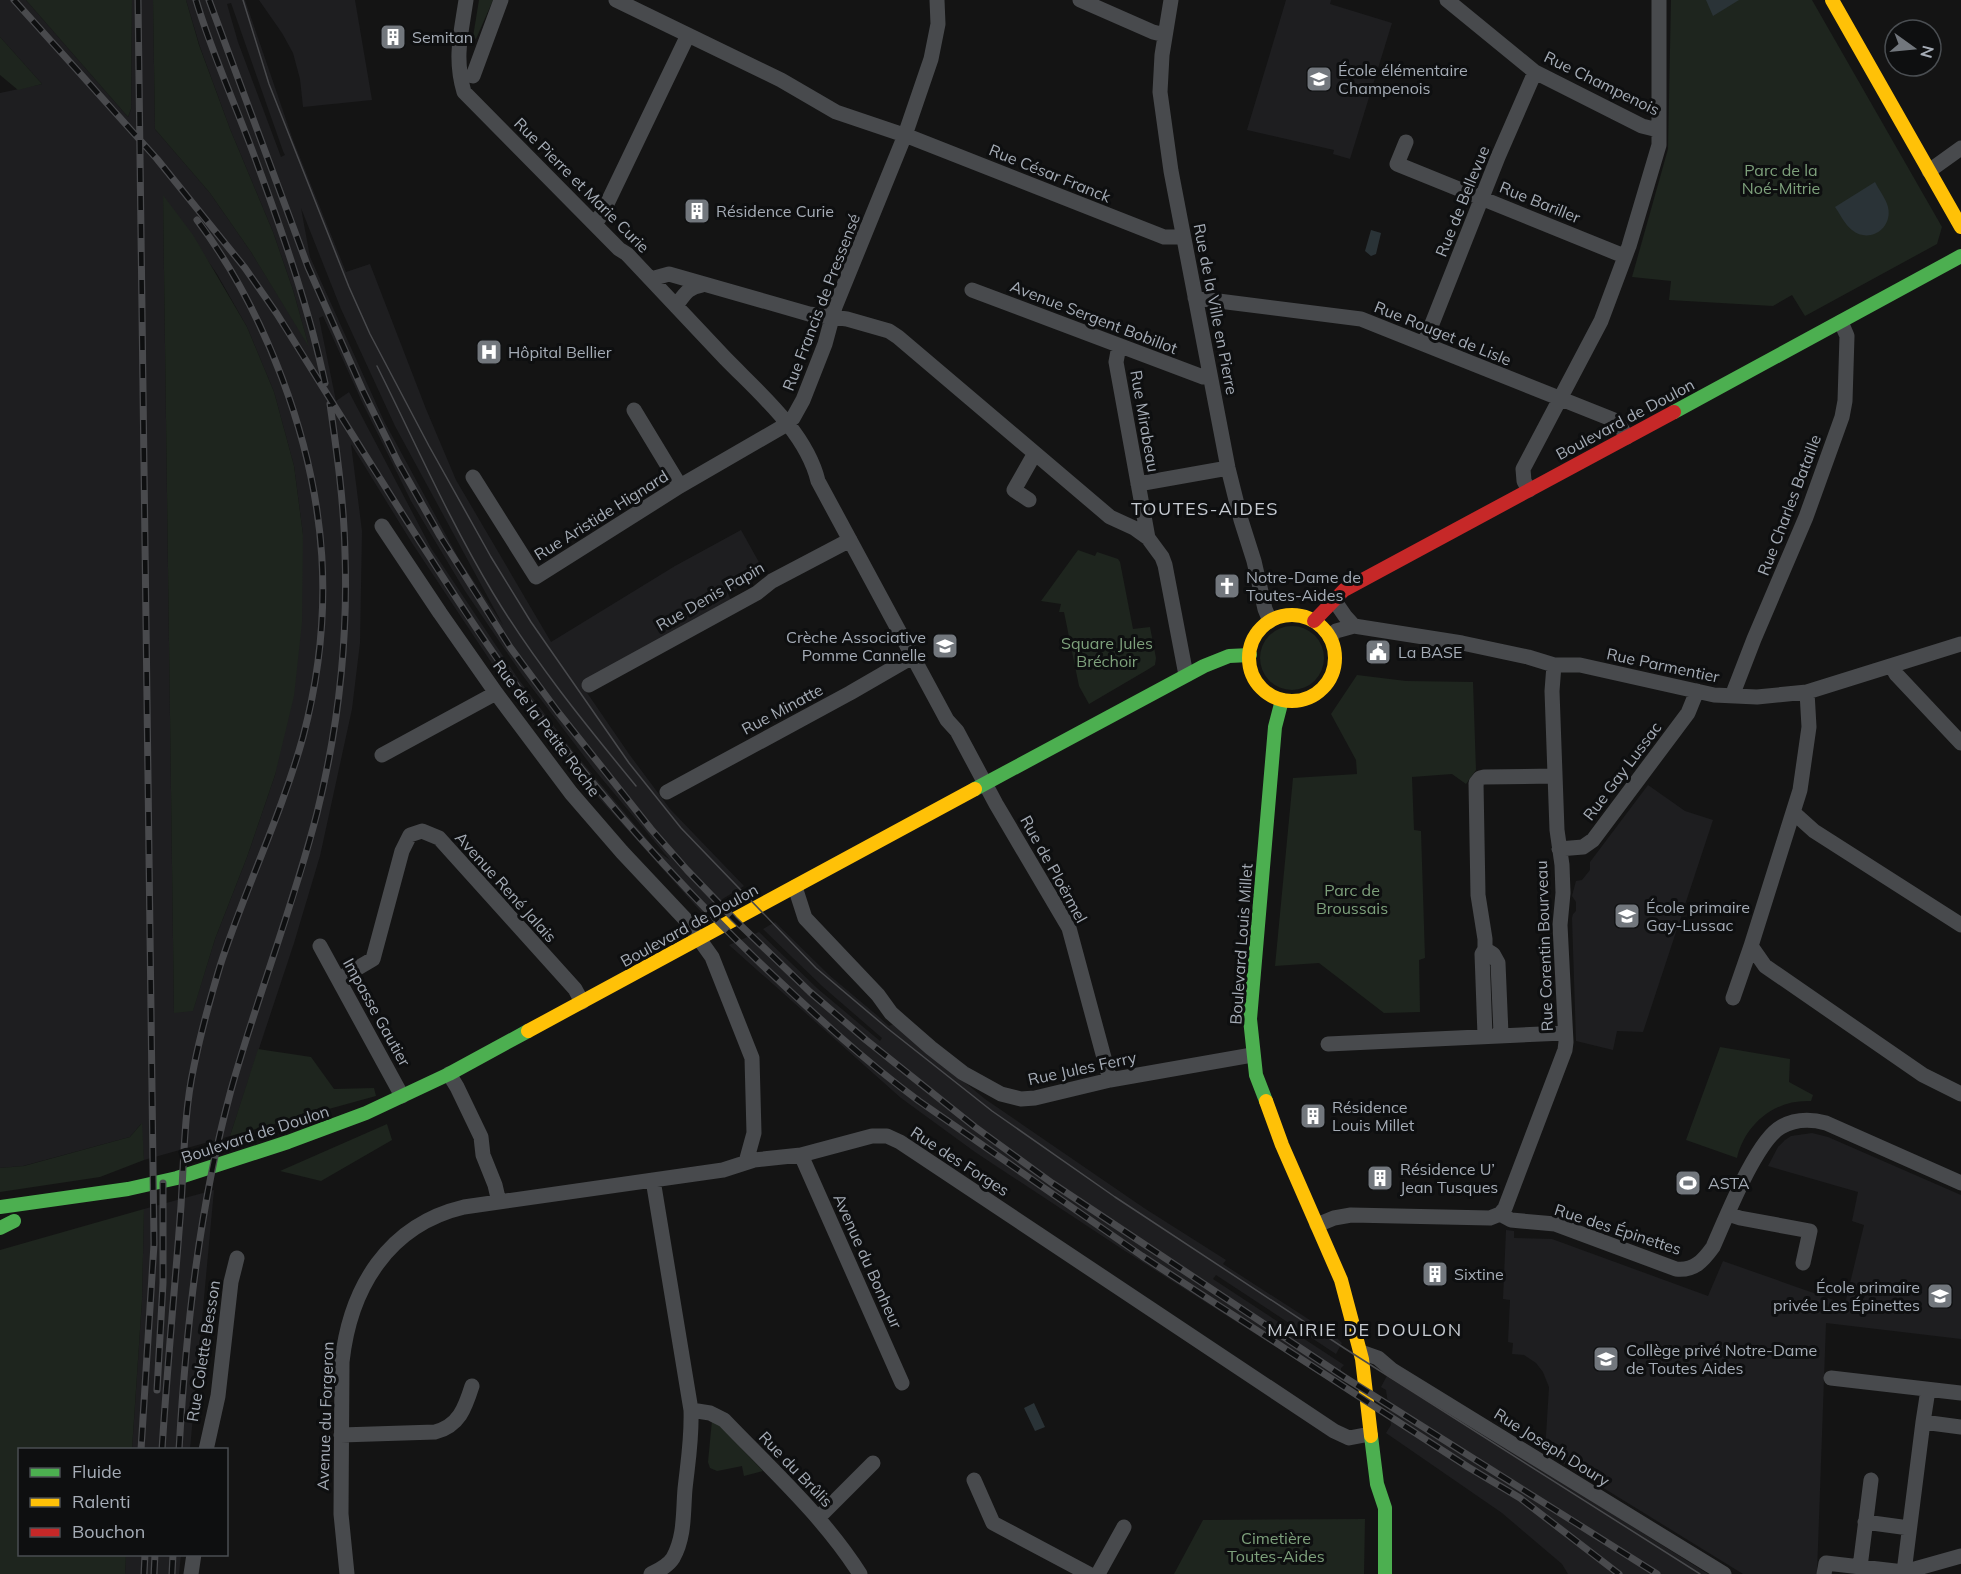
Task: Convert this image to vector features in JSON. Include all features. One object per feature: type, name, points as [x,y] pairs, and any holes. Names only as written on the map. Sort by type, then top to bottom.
[{"type":"main road","points":[[1832,0],[1961,226]]},
{"type":"main road","name":"Boulevard de Doulon","points":[[1314,621],[1344,590],[1961,256]]},
{"type":"main road","points":[[1289,615],[1302,616],[1314,621],[1330,637],[1333,644],[1334,668],[1327,682],[1310,697],[1296,701],[1282,699],[1268,693],[1257,683],[1251,670],[1250,655],[1254,639],[1263,626],[1270,621],[1289,615]]},
{"type":"main road","name":"Boulevard de Doulon","points":[[128,1189],[177,1178],[328,1128],[449,1074],[1186,675],[1223,656],[1240,653],[1250,655]]},
{"type":"main road","name":"Boulevard Louis Millet","points":[[1282,699],[1275,727],[1250,1019],[1252,1055],[1256,1075],[1269,1111],[1352,1313],[1361,1352],[1377,1484],[1385,1508],[1385,1574]]},
{"type":"main road","points":[[0,1207],[128,1189]]},
{"type":"main road","points":[[54,1213],[93,1205],[128,1189]]},
{"type":"main road","points":[[0,1223],[19,1220],[0,1228]]},
{"type":"street","points":[[466,0],[458,55],[466,74]]},
{"type":"street","points":[[466,74],[501,0]]},
{"type":"street","name":"Rue César Franck","points":[[616,0],[781,80],[836,111],[905,135],[1164,237],[1183,237]]},
{"type":"street","name":"Rue Francis de Pressensé","points":[[786,423],[798,411],[803,400],[825,344],[832,316],[905,135],[931,59],[938,24],[937,0]]},
{"type":"street","points":[[1080,0],[1165,35]]},
{"type":"street","name":"Rue de la Ville en Pierre","points":[[1171,0],[1165,35],[1160,92],[1183,237],[1228,468],[1240,520],[1270,621]]},
{"type":"street","name":"Rue Champenois","points":[[1447,0],[1535,72],[1642,126],[1658,130]]},
{"type":"street","points":[[1529,490],[1524,482],[1523,469],[1601,321],[1659,145],[1659,0]]},
{"type":"street","points":[[595,224],[603,212],[688,35]]},
{"type":"street","name":"Rue de Bellevue","points":[[1424,344],[1535,72]]},
{"type":"street","name":"Rue Pierre et Marie Curie","points":[[466,74],[464,92],[474,104],[651,279],[786,423]]},
{"type":"street","name":"Rue Bariller","points":[[1406,142],[1397,164],[1624,256]]},
{"type":"street","points":[[1929,171],[1961,148]]},
{"type":"street","points":[[651,279],[669,274],[809,314],[832,316],[889,331],[898,337],[1110,517],[1134,528],[1148,538],[1166,565],[1186,675]]},
{"type":"street","points":[[676,306],[693,286],[702,285]]},
{"type":"street","name":"Avenue Sergent Bobillot","points":[[972,290],[1203,377]]},
{"type":"street","name":"Rue Rouget de Lisle","points":[[1195,298],[1361,319],[1614,420],[1627,436]]},
{"type":"street","name":"Rue Charles Bataille","points":[[1732,696],[1806,517],[1842,417],[1845,401],[1847,336],[1841,321]]},
{"type":"street","name":"Rue Mirabeau","points":[[1119,346],[1116,362],[1148,538]]},
{"type":"street","points":[[634,411],[680,486]]},
{"type":"street","points":[[786,423],[801,442],[816,471],[818,481],[947,720],[957,731],[986,784]]},
{"type":"street","name":"Rue Aristide Hignard","points":[[473,477],[536,577],[680,486],[786,423]]},
{"type":"street","points":[[1029,500],[1014,490],[1035,453]]},
{"type":"street","points":[[1138,484],[1228,468]]},
{"type":"street","name":"Rue de la Petite Roche","points":[[382,526],[496,693],[571,793],[685,919],[716,965],[752,1058],[754,1133],[746,1162]]},
{"type":"street","name":"Rue Denis Papin","points":[[589,685],[757,593],[772,581],[850,540]]},
{"type":"street","points":[[1330,637],[1336,631],[1354,626],[1334,600]]},
{"type":"street","name":"Rue Parmentier","points":[[1354,626],[1462,642],[1554,665],[1580,666],[1697,691],[1732,696],[1776,696],[1807,692],[1961,644]]},
{"type":"street","name":"Rue Minatte","points":[[667,792],[914,656]]},
{"type":"street","name":"Rue Corentin Bourveau","points":[[1500,1214],[1505,1208],[1565,1050],[1560,925],[1563,893],[1562,865],[1558,849],[1552,692],[1554,665]]},
{"type":"street","points":[[1892,667],[1961,743]]},
{"type":"street","name":"Rue Gay Lussac","points":[[1558,849],[1583,847],[1593,840],[1688,712],[1697,691]]},
{"type":"street","points":[[1733,998],[1800,790],[1809,727],[1807,692]]},
{"type":"street","points":[[382,755],[496,693]]},
{"type":"street","points":[[1485,1035],[1482,954],[1485,949],[1484,924],[1478,895],[1476,783],[1484,777],[1555,776]]},
{"type":"street","name":"Rue de Ploërmel","points":[[986,784],[1069,928],[1110,1080]]},
{"type":"street","points":[[1794,813],[1814,831],[1961,925]]},
{"type":"street","name":"Avenue René Jalais","points":[[339,978],[373,959],[402,852],[410,835],[422,831],[439,838],[575,990],[582,1002]]},
{"type":"street","name":"Rue Jules Ferry","points":[[795,886],[804,918],[854,969],[891,1013],[963,1073],[1001,1094],[1021,1099],[1035,1098],[1110,1080],[1252,1055]]},
{"type":"street","name":"Impasse Gautier","points":[[321,946],[402,1096]]},
{"type":"street","points":[[1750,946],[1765,966],[1923,1076],[1961,1094]]},
{"type":"street","points":[[1485,949],[1498,963],[1501,1034]]},
{"type":"street","points":[[1328,1044],[1501,1034],[1564,1033]]},
{"type":"street","points":[[449,1074],[481,1137],[483,1155],[499,1202]]},
{"type":"street","name":"Rue des Épinettes","points":[[1317,1225],[1334,1218],[1351,1215],[1490,1218],[1500,1214],[1511,1220],[1555,1224],[1683,1270],[1698,1265],[1713,1247],[1765,1141],[1782,1126],[1800,1120],[1826,1123],[1961,1182]]},
{"type":"street","name":"Rue des Forges","points":[[499,1202],[723,1170],[746,1162],[801,1155],[872,1136],[887,1136],[900,1142],[1334,1431],[1349,1438],[1370,1434]]},
{"type":"street","name":"Avenue du Bonheur","points":[[801,1155],[902,1383]]},
{"type":"street","points":[[651,1574],[672,1560],[679,1547],[692,1438],[691,1410],[653,1180]]},
{"type":"street","name":"Avenue du Forgeron","points":[[347,1574],[341,1514],[341,1435],[342,1362],[350,1316],[360,1292],[373,1271],[400,1239],[428,1220],[451,1210],[499,1202]]},
{"type":"street","points":[[1728,1214],[1810,1231],[1803,1263]]},
{"type":"street","name":"Rue Colette Besson","points":[[206,1448],[218,1396],[231,1282],[237,1258]]},
{"type":"street","name":"Rue Joseph Doury","points":[[1361,1352],[1378,1358],[1392,1370],[1724,1574]]},
{"type":"street","points":[[1831,1378],[1961,1394]]},
{"type":"street","points":[[341,1435],[445,1430],[455,1423],[462,1413],[472,1386]]},
{"type":"street","points":[[1904,1572],[1928,1390]]},
{"type":"street","name":"Rue du Brûlis","points":[[691,1410],[710,1413],[724,1420],[818,1518],[848,1555],[860,1574]]},
{"type":"street","points":[[1923,1422],[1961,1427]]},
{"type":"street","points":[[818,1518],[873,1463]]},
{"type":"street","points":[[974,1480],[993,1523],[1089,1574]]},
{"type":"street","points":[[1860,1567],[1871,1480]]},
{"type":"street","points":[[1865,1522],[1909,1528]]},
{"type":"street","points":[[1098,1574],[1124,1527]]},
{"type":"street","points":[[191,1574],[194,1556]]},
{"type":"street","points":[[1824,1574],[1826,1563],[1904,1572],[1927,1570],[1961,1556]]},
{"type":"shaded area","points":[[0,0],[26,0],[128,117],[131,109],[132,0],[153,0],[155,129],[210,193],[251,252],[308,344],[273,232],[230,129],[200,47],[186,0],[245,0],[293,140],[346,272],[370,264],[456,480],[551,642],[675,566],[741,530],[765,573],[728,593],[731,601],[581,684],[670,809],[744,886],[703,914],[580,777],[497,671],[412,543],[351,444],[362,531],[360,643],[352,709],[320,856],[294,943],[230,1136],[144,1160],[141,1124],[130,1137],[23,1166],[0,1168],[0,93],[42,84],[0,37]],"holes":[[[231,3],[285,155],[281,157],[238,42],[227,4]],[[163,196],[217,274],[247,327],[274,392],[294,466],[303,535],[275,775],[247,857],[215,939],[193,1010],[174,1012]],[[301,208],[341,309],[395,426],[503,625],[459,559],[384,421],[310,257]],[[323,316],[411,501],[465,591],[523,676],[593,768],[670,860],[656,850],[572,750],[519,680],[431,548],[349,392],[336,401],[319,318]]]},
{"type":"shaded area","points":[[259,0],[355,0],[372,100],[303,107],[300,79],[293,53]]},
{"type":"shaded area","name":"École élémentaire Champenois","points":[[1286,0],[1331,0],[1330,4],[1392,23],[1350,159],[1333,154],[1334,150],[1247,130]]},
{"type":"shaded area","points":[[1706,0],[1739,0],[1713,16]]},
{"type":"shaded area","points":[[1875,182],[1888,207],[1887,222],[1883,228],[1872,235],[1859,234],[1847,225],[1835,207]]},
{"type":"shaded area","points":[[1371,230],[1381,233],[1376,254],[1371,256],[1365,251]]},
{"type":"shaded area","name":"École primaire Gay-Lussac","points":[[1648,785],[1685,811],[1713,820],[1643,1032],[1617,1031],[1613,1050],[1576,1041],[1572,918],[1576,911],[1576,902],[1572,896],[1576,881],[1582,880],[1590,870],[1590,862]]},
{"type":"shaded area","points":[[775,922],[829,975],[889,1026],[894,1024],[985,1099],[1144,1208],[1226,1260],[1223,1264],[1336,1337],[1342,1343],[1336,1354],[1216,1275],[1213,1279],[1344,1365],[1341,1368],[1342,1389],[1125,1251],[975,1152],[901,1098],[729,945],[759,932],[818,989],[880,1041],[882,1038],[822,986],[763,929]]},
{"type":"shaded area","points":[[1812,1133],[1828,1137],[1961,1195],[1961,1339],[1826,1323],[1817,1574],[1743,1574],[1545,1452],[1549,1387],[1543,1372],[1536,1363],[1524,1355],[1512,1354],[1513,1343],[1508,1342],[1510,1300],[1503,1299],[1506,1230],[1514,1231],[1514,1238],[1552,1239],[1708,1296],[1723,1261],[1845,1304],[1864,1225],[1852,1221],[1858,1192],[1768,1166],[1778,1147],[1785,1140],[1791,1136]]},
{"type":"shaded area","points":[[214,1190],[190,1448],[132,1448],[142,1300],[144,1209]]},
{"type":"shaded area","points":[[1389,1372],[1708,1574],[1568,1574],[1562,1564],[1502,1513],[1386,1433],[1391,1425],[1386,1390],[1381,1387]]},
{"type":"shaded area","points":[[1034,1403],[1045,1427],[1035,1431],[1024,1408]]},
{"type":"shaded area","points":[[126,1556],[181,1556],[179,1574],[125,1574]]},
{"type":"green space","points":[[26,0],[132,0],[131,109],[128,117]]},
{"type":"green space","points":[[153,0],[186,0],[199,45],[230,129],[273,232],[309,347],[251,252],[210,193],[155,129]]},
{"type":"green space","points":[[479,0],[493,0],[476,39],[473,37]]},
{"type":"green space","name":"Parc de la Noé-Mitrie","points":[[1671,0],[1812,0],[1942,227],[1937,244],[1805,316],[1792,295],[1773,306],[1669,300],[1671,281],[1632,277],[1668,149]]},
{"type":"green space","points":[[0,37],[42,84],[18,90],[0,75]]},
{"type":"green space","points":[[163,195],[193,235],[247,327],[274,392],[294,466],[303,535],[302,622],[294,696],[275,775],[247,857],[215,939],[193,1011],[174,1013]]},
{"type":"green space","name":"Square Jules Bréchoir","points":[[1078,550],[1095,556],[1097,552],[1118,559],[1133,629],[1150,627],[1156,658],[1155,665],[1089,704],[1079,686],[1064,612],[1059,612],[1061,604],[1041,601]]},
{"type":"green space","points":[[1292,626],[1315,635],[1324,658],[1315,681],[1292,690],[1269,681],[1260,658],[1269,635]]},
{"type":"green space","name":"Parc de Broussais","points":[[1357,675],[1406,681],[1473,682],[1476,770],[1466,784],[1452,774],[1412,777],[1414,830],[1421,831],[1425,958],[1419,960],[1420,1012],[1384,1013],[1319,963],[1275,966],[1293,778],[1357,774],[1356,760],[1331,714]]},
{"type":"green space","points":[[1720,1047],[1790,1059],[1789,1082],[1813,1095],[1811,1101],[1785,1104],[1763,1116],[1747,1134],[1737,1158],[1686,1140]]},
{"type":"green space","points":[[258,1049],[311,1057],[334,1089],[374,1088],[376,1096],[230,1136]]},
{"type":"green space","points":[[142,1123],[144,1160],[100,1177],[0,1192],[0,1168],[24,1166],[130,1137]]},
{"type":"green space","points":[[387,1124],[392,1140],[321,1181],[280,1171]]},
{"type":"green space","points":[[144,1209],[142,1300],[132,1448],[18,1448],[18,1556],[126,1556],[125,1574],[0,1574],[0,1250]]},
{"type":"green space","points":[[712,1420],[763,1471],[744,1476],[742,1466],[717,1471],[710,1468],[708,1462]]},
{"type":"green space","name":"Cimetière Toutes-Aides","points":[[1365,1519],[1364,1574],[1174,1574],[1203,1520]]},
{"type":"tram line","points":[[243,0],[269,84],[349,287],[370,334],[429,446],[491,557],[531,622],[629,763],[681,828],[816,968],[992,1111],[1115,1197],[1344,1348],[1700,1574]]},
{"type":"tram line","points":[[377,366],[447,509],[493,593],[543,668],[636,786]]},
{"type":"railway","points":[[14,0],[157,159],[245,268],[277,314],[467,615],[506,671],[604,796],[664,865],[727,931],[857,1052],[919,1101],[1142,1256],[1468,1467],[1520,1498],[1619,1574]]},
{"type":"railway","points":[[138,0],[154,1244],[141,1448]]},
{"type":"railway","points":[[196,0],[286,246],[304,301],[325,383]]},
{"type":"railway","points":[[209,0],[308,267],[363,391],[398,462],[440,536],[510,647],[558,712],[651,829],[687,870],[810,992],[975,1127],[1052,1183],[1344,1377],[1657,1574]]},
{"type":"railway","points":[[162,1448],[185,1136],[191,1083],[220,966],[284,795],[303,737],[320,645],[323,600],[322,556],[317,511],[309,467],[297,423],[265,336],[223,257],[197,220]]},
{"type":"railway","points":[[179,1448],[190,1314],[210,1179],[241,1055],[317,813],[336,717],[343,651],[346,586],[342,497],[330,404]]},
{"type":"railway","points":[[157,1390],[163,1283],[163,1183]]},
{"type":"railway","points":[[144,1574],[145,1556]]},
{"type":"railway","points":[[154,1574],[155,1556]]},
{"type":"railway","points":[[172,1574],[173,1556]]},
{"type":"traffic: fast","points":[[1674,412],[1961,256]]},
{"type":"traffic: fast","points":[[975,789],[1204,666],[1229,656],[1250,655]]},
{"type":"traffic: fast","points":[[1266,1101],[1256,1075],[1250,1019],[1275,727],[1282,700]]},
{"type":"traffic: fast","points":[[0,1207],[128,1189],[177,1178],[288,1142],[366,1113],[449,1074],[528,1031]]},
{"type":"traffic: fast","points":[[0,1228],[14,1221]]},
{"type":"traffic: fast","points":[[1371,1436],[1377,1484],[1385,1508],[1385,1574]]},
{"type":"traffic: slow","points":[[1832,0],[1961,227]]},
{"type":"traffic: slow","points":[[1292,615],[1316,622],[1328,634],[1335,658],[1328,682],[1316,694],[1292,701],[1268,694],[1256,682],[1249,658],[1256,634],[1268,622],[1292,615]]},
{"type":"traffic: slow","points":[[528,1031],[975,789]]},
{"type":"traffic: slow","points":[[1266,1101],[1282,1145],[1341,1280],[1362,1359],[1371,1436]]},
{"type":"traffic: jam","points":[[1314,621],[1344,590],[1674,412]]},
{"type":"place","name":"Semitan","points":[[393,37]]},
{"type":"place","name":"École élémentaire Champenois","points":[[1319,79]]},
{"type":"place","name":"Résidence Curie","points":[[697,211]]},
{"type":"place","name":"Hôpital Bellier","points":[[489,352]]},
{"type":"place","name":"Notre-Dame de Toutes-Aides","points":[[1227,586]]},
{"type":"place","name":"Crèche Associative Pomme Cannelle","points":[[945,646]]},
{"type":"place","name":"La BASE","points":[[1378,652]]},
{"type":"place","name":"École primaire Gay-Lussac","points":[[1627,916]]},
{"type":"place","name":"Résidence Louis Millet","points":[[1313,1116]]},
{"type":"place","name":"Résidence U’ Jean Tusques","points":[[1380,1178]]},
{"type":"place","name":"ASTA","points":[[1688,1183]]},
{"type":"place","name":"Sixtine","points":[[1435,1274]]},
{"type":"place","name":"École primaire privée Les Épinettes","points":[[1940,1296]]},
{"type":"place","name":"Collège privé Notre-Dame de Toutes Aides","points":[[1606,1359]]},
{"type":"district","name":"TOUTES-AIDES","points":[[1205,508]]},
{"type":"district","name":"MAIRIE DE DOULON","points":[[1365,1329]]}]
